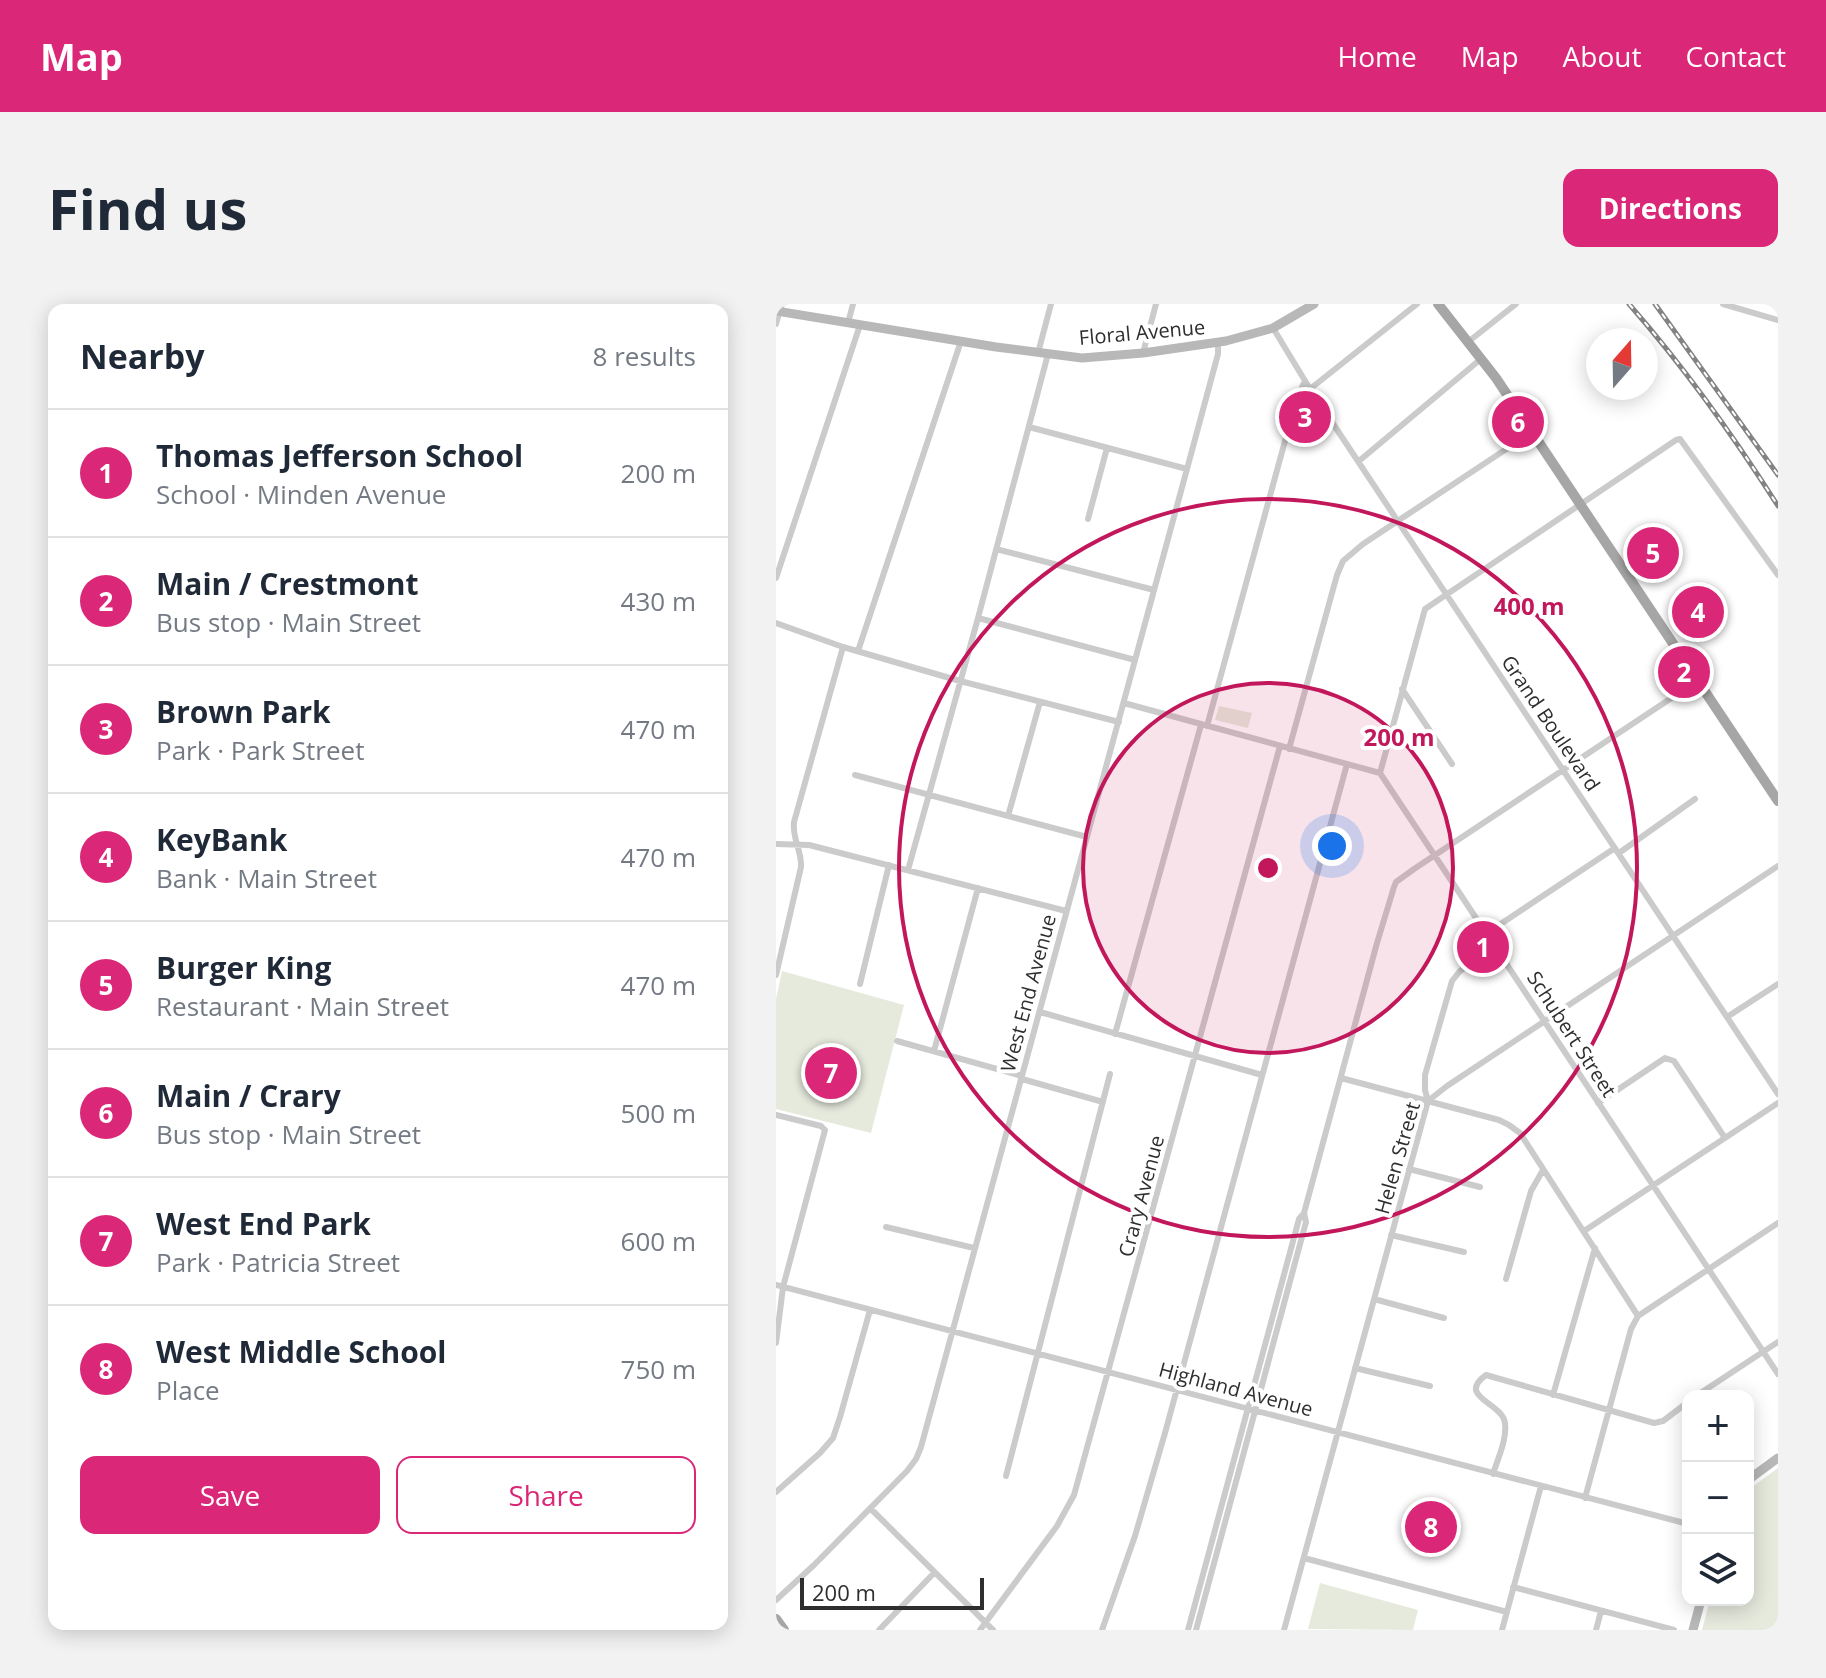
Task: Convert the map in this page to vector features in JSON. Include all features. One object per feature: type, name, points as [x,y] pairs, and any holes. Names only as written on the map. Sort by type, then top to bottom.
[{"type":"main road","points":[[1438,304],[1482,358],[1533,432],[1778,801]]},
{"type":"main road","points":[[776,1619],[784,1630]]},
{"type":"street","points":[[848,323],[853,304]]},
{"type":"street","points":[[908,870],[1029,427],[1051,304]]},
{"type":"street","points":[[1143,353],[1156,304]]},
{"type":"street","name":"Floral Avenue","points":[[779,309],[860,325],[1082,358],[1218,343],[1273,328],[1314,304]]},
{"type":"street","points":[[1310,389],[1417,304]]},
{"type":"street","points":[[1468,342],[1516,304]]},
{"type":"street","points":[[1723,304],[1778,320]]},
{"type":"street","points":[[776,324],[779,309]]},
{"type":"street","points":[[776,578],[860,325]]},
{"type":"street","name":"Grand Boulevard","points":[[1273,328],[1310,389],[1778,1094]]},
{"type":"street","points":[[858,651],[961,341]]},
{"type":"street","name":"West End Avenue","points":[[776,1600],[871,1509],[916,1459],[1119,722],[1218,354],[1218,343]]},
{"type":"street","points":[[1359,461],[1482,358]]},
{"type":"street","points":[[1115,1034],[1298,395],[1305,381]]},
{"type":"street","points":[[1029,427],[1187,469]]},
{"type":"street","points":[[1289,749],[1340,566],[1347,556],[1533,432]]},
{"type":"street","points":[[1124,703],[1380,773],[1428,606],[1654,453],[1680,439],[1778,575]]},
{"type":"street","points":[[1088,519],[1107,448]]},
{"type":"street","points":[[996,549],[1154,590]]},
{"type":"street","points":[[978,618],[1135,660]]},
{"type":"street","points":[[776,623],[843,647],[960,681],[1119,722]]},
{"type":"street","points":[[776,975],[801,867],[802,857],[793,831],[794,822],[843,647]]},
{"type":"street","points":[[1196,1630],[1202,1594],[1299,1219],[1304,1213],[1396,882],[1697,681]]},
{"type":"street","points":[[1402,689],[1452,764]]},
{"type":"street","points":[[1008,816],[1040,702]]},
{"type":"street","name":"Crary Avenue","points":[[980,1630],[1066,1512],[1078,1486],[1280,746]]},
{"type":"street","points":[[1102,1630],[1135,1536],[1177,1391],[1347,764]]},
{"type":"street","name":"Schubert Street","points":[[1380,773],[1778,1374]]},
{"type":"street","points":[[855,775],[1087,837]]},
{"type":"street","points":[[1487,933],[1695,799]]},
{"type":"street","points":[[776,844],[809,845],[1066,911]]},
{"type":"street","points":[[860,984],[889,865]]},
{"type":"street","name":"Helen Street","points":[[1284,1630],[1428,1101],[1778,866]]},
{"type":"street","points":[[934,1051],[978,888]]},
{"type":"street","points":[[776,936],[784,939]]},
{"type":"street","points":[[1428,1101],[1425,1075],[1452,981],[1460,971],[1496,947]]},
{"type":"street","points":[[1727,1017],[1778,984]]},
{"type":"street","points":[[1040,1012],[1262,1075]]},
{"type":"street","points":[[897,1041],[1103,1102]]},
{"type":"street","points":[[1598,1103],[1665,1058],[1671,1059],[1725,1138]]},
{"type":"street","points":[[1006,1476],[1110,1074]]},
{"type":"street","points":[[1341,1078],[1499,1120],[1520,1133],[1638,1316]]},
{"type":"street","points":[[1584,1231],[1778,1103]]},
{"type":"street","points":[[776,1115],[821,1126],[825,1130],[779,1286],[776,1343]]},
{"type":"street","points":[[1409,1169],[1480,1187]]},
{"type":"street","points":[[1506,1279],[1531,1191],[1543,1170]]},
{"type":"street","points":[[1585,1498],[1631,1329],[1638,1316],[1778,1223]]},
{"type":"street","points":[[886,1227],[974,1248]]},
{"type":"street","points":[[1391,1235],[1464,1252]]},
{"type":"street","points":[[1553,1395],[1595,1248]]},
{"type":"street","name":"Highland Avenue","points":[[779,1286],[1682,1522]]},
{"type":"street","points":[[1374,1299],[1444,1318]]},
{"type":"street","points":[[776,1492],[833,1438],[870,1310]]},
{"type":"street","points":[[1705,1390],[1778,1342]]},
{"type":"street","points":[[1355,1368],[1430,1386]]},
{"type":"street","points":[[1493,1474],[1505,1435],[1504,1418],[1479,1397],[1475,1387],[1486,1375],[1657,1423],[1682,1407]]},
{"type":"street","points":[[1754,1476],[1778,1458]]},
{"type":"street","points":[[1502,1630],[1541,1486]]},
{"type":"street","points":[[871,1509],[993,1630]]},
{"type":"street","points":[[1304,1558],[1507,1612]]},
{"type":"street","points":[[879,1630],[934,1573]]},
{"type":"street","points":[[1513,1587],[1674,1630]]},
{"type":"street","points":[[1188,1630],[1202,1594]]},
{"type":"street","points":[[1693,1630],[1699,1606]]},
{"type":"street","points":[[1596,1630],[1601,1611]]},
{"type":"shaded area","points":[[1303,401],[1325,434],[1293,432]]},
{"type":"shaded area","points":[[1219,706],[1252,713],[1248,728],[1215,720]]},
{"type":"shaded area","points":[[782,971],[904,1005],[871,1133],[776,1109],[776,999]]},
{"type":"shaded area","points":[[1778,1468],[1778,1630],[1702,1630],[1708,1606],[1754,1606],[1754,1486]]},
{"type":"shaded area","points":[[1320,1583],[1418,1610],[1413,1630],[1308,1629]]},
{"type":"railway","points":[[1629,304],[1707,402],[1778,506]]},
{"type":"railway","points":[[1655,304],[1778,475]]},
{"type":"place","name":"Brown Park","points":[[1305,417]]},
{"type":"place","name":"Main / Crary","points":[[1518,422]]},
{"type":"place","name":"Burger King","points":[[1653,553]]},
{"type":"place","name":"KeyBank","points":[[1698,612]]},
{"type":"place","name":"Main / Crestmont","points":[[1684,672]]},
{"type":"place","name":"Thomas Jefferson School","points":[[1483,947]]},
{"type":"place","name":"West End Park","points":[[831,1073]]},
{"type":"place","name":"West Middle School","points":[[1431,1527]]}]
